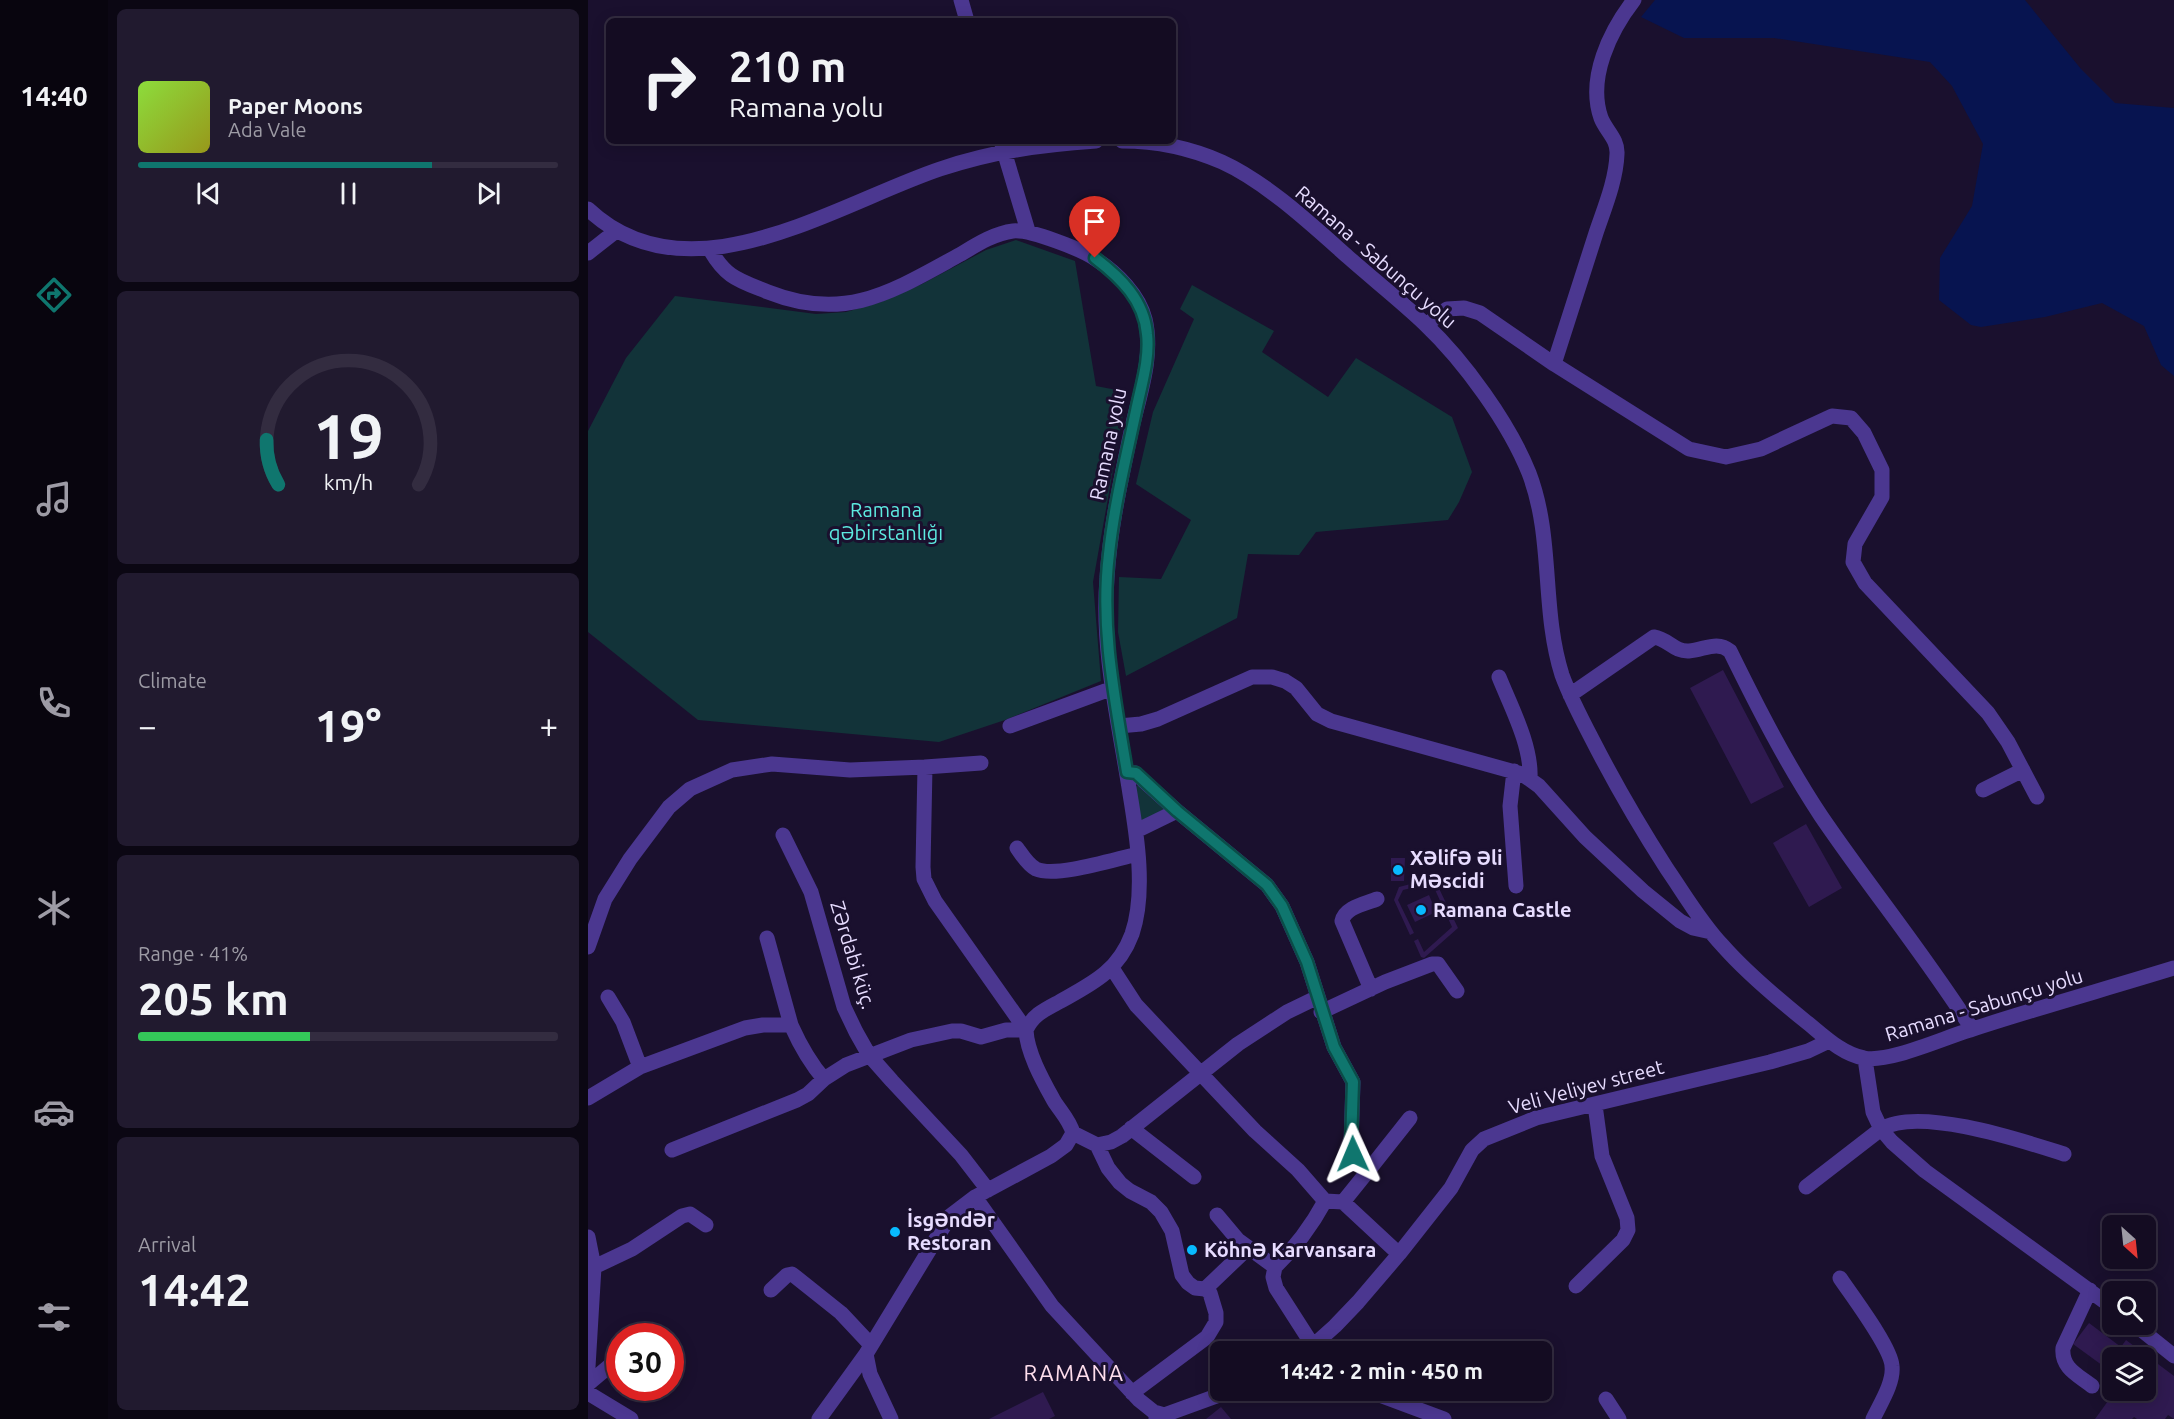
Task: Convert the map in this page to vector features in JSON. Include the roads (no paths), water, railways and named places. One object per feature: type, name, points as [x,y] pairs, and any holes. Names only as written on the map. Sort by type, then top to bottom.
[{"type":"street","points":[[961,0],[966,18]]},
{"type":"street","points":[[1554,364],[1609,194],[1618,153],[1614,138],[1601,119],[1595,91],[1605,48],[1618,20],[1634,0]]},
{"type":"street","points":[[588,209],[616,231],[633,239],[679,249],[709,248],[793,229],[937,170],[1003,146],[1056,144]]},
{"type":"street","name":"Ramana - Sabunçu yolu","points":[[1162,144],[1188,149],[1225,163],[1262,186],[1324,235],[1426,325],[1462,364],[1500,420],[1528,469],[1538,499],[1543,525],[1551,625],[1556,648],[1570,695],[1612,779],[1690,904],[1711,932],[1735,959],[1829,1041],[1865,1059],[1881,1058],[2174,968]]},
{"type":"street","points":[[709,248],[723,270],[734,278],[783,298],[804,303],[831,305],[877,297],[900,287],[981,242],[1012,231],[1029,231],[1003,146]]},
{"type":"street","points":[[588,253],[616,231]]},
{"type":"street","name":"Ramana yolu","points":[[1026,1030],[1031,1020],[1040,1012],[1088,986],[1112,968],[1124,951],[1136,918],[1138,854],[1136,831],[1113,688],[1106,621],[1109,554],[1116,507],[1147,360],[1148,335],[1140,307],[1126,285],[1095,258],[1029,231]]},
{"type":"street","points":[[1426,325],[1447,309],[1464,308],[1480,313],[1554,364],[1689,449],[1726,457],[1761,450],[1832,416],[1851,418],[1864,433],[1882,470],[1882,497],[1855,544],[1853,562],[1865,583],[1988,713],[2037,797]]},
{"type":"street","points":[[1570,695],[1654,637],[1662,639],[1671,647],[1679,650],[1689,651],[1719,645],[1730,651],[1772,736],[1816,807],[1940,978],[1972,1029]]},
{"type":"street","points":[[1119,726],[1141,724],[1158,719],[1252,677],[1272,677],[1285,681],[1296,688],[1317,714],[1331,721],[1514,771],[1530,779],[1585,837],[1643,891],[1680,921],[1693,928],[1711,932]]},
{"type":"street","points":[[1499,677],[1527,749],[1531,765],[1530,779]]},
{"type":"street","points":[[1010,726],[1113,688]]},
{"type":"street","points":[[588,947],[605,899],[630,859],[669,807],[690,789],[732,770],[772,764],[850,770],[900,770],[981,762]]},
{"type":"street","points":[[925,767],[924,879],[935,901],[1026,1030],[1026,1038],[1035,1060],[1073,1133],[1097,1145],[1108,1168],[1120,1183],[1151,1202],[1161,1212],[1172,1231],[1182,1275],[1195,1288],[1206,1289],[1210,1293],[1216,1313],[1212,1331],[1132,1393]]},
{"type":"street","points":[[1983,790],[2023,770]]},
{"type":"street","points":[[1514,771],[1510,806],[1516,886]]},
{"type":"street","points":[[1127,772],[1136,773],[1277,896],[1307,962],[1334,1047],[1353,1082],[1351,1144],[1353,1154],[1368,1171]]},
{"type":"street","points":[[1136,831],[1177,811]]},
{"type":"street","name":"Zərdabi küç.","points":[[783,835],[811,892],[844,1007],[869,1054],[961,1155],[1052,1306],[1132,1393],[1155,1414]]},
{"type":"street","points":[[1017,848],[1034,868],[1046,871],[1073,869],[1138,854]]},
{"type":"street","points":[[1371,989],[1342,921],[1343,915],[1350,910],[1377,899]]},
{"type":"street","points":[[767,938],[791,1025],[812,1065],[824,1079]]},
{"type":"street","points":[[1097,1145],[1111,1142],[1131,1128],[1254,1033],[1287,1012],[1371,989],[1432,964],[1438,964],[1457,991]]},
{"type":"street","points":[[1112,968],[1136,1005],[1255,1131],[1298,1170],[1325,1201],[1343,1202],[1400,1254]]},
{"type":"street","points":[[608,997],[623,1022],[640,1067]]},
{"type":"street","points":[[588,1098],[640,1067],[745,1028],[763,1025],[791,1025]]},
{"type":"street","points":[[672,1150],[797,1100],[808,1094],[824,1079],[869,1054],[912,1040],[952,1031],[961,1031],[981,1037],[1006,1030],[1026,1030]]},
{"type":"street","name":"Veli Veliyev street","points":[[1321,1341],[1400,1254],[1451,1188],[1477,1145],[1496,1133],[1528,1121],[1770,1062],[1808,1051],[1829,1041]]},
{"type":"street","points":[[1865,1059],[1873,1112],[1881,1129],[1892,1142],[1925,1170],[2102,1299]]},
{"type":"street","points":[[1576,1286],[1623,1240],[1628,1230],[1627,1218],[1602,1156],[1595,1105]]},
{"type":"street","points":[[1343,1202],[1410,1118]]},
{"type":"street","points":[[1806,1187],[1881,1129],[1900,1122],[1944,1124],[1994,1132],[2064,1154]]},
{"type":"street","points":[[1131,1128],[1194,1177]]},
{"type":"street","points":[[819,1419],[869,1349],[943,1225],[957,1208],[1051,1156],[1066,1145],[1073,1133]]},
{"type":"street","points":[[1307,1341],[1276,1287],[1273,1277],[1275,1267],[1287,1256],[1308,1229],[1325,1201]]},
{"type":"street","points":[[594,1267],[632,1249],[682,1216],[690,1214],[706,1225]]},
{"type":"street","points":[[1217,1215],[1248,1248],[1275,1267]]},
{"type":"street","points":[[588,1237],[594,1267],[588,1367]]},
{"type":"street","points":[[1206,1289],[1248,1248]]},
{"type":"street","points":[[771,1290],[787,1275],[792,1274],[841,1313],[869,1349],[870,1374],[891,1419]]},
{"type":"street","points":[[1840,1278],[1889,1353],[1892,1368],[1890,1382],[1873,1419]]},
{"type":"street","points":[[2090,1290],[2063,1348],[2062,1358],[2066,1365],[2092,1386]]},
{"type":"street","points":[[2148,1335],[2174,1356]]},
{"type":"street","points":[[588,1384],[606,1369]]},
{"type":"street","points":[[588,1393],[631,1419]]},
{"type":"street","points":[[1606,1399],[1619,1419]]},
{"type":"street","points":[[1155,1414],[1181,1414],[1210,1401]]},
{"type":"street","points":[[1389,1401],[1418,1415],[1444,1419]]},
{"type":"place","name":"Xəlifə Əli Məscidi","points":[[1398,870]]},
{"type":"place","name":"Ramana Castle","points":[[1421,910]]},
{"type":"place","name":"İsgəndər Restoran","points":[[895,1232]]},
{"type":"place","name":"Köhnə Karvansara","points":[[1192,1250]]},
{"type":"district","name":"RAMANA","points":[[1074,1373]]},
{"type":"park label","name":"Ramana qəbirstanlığı","points":[[886,522]]}]
